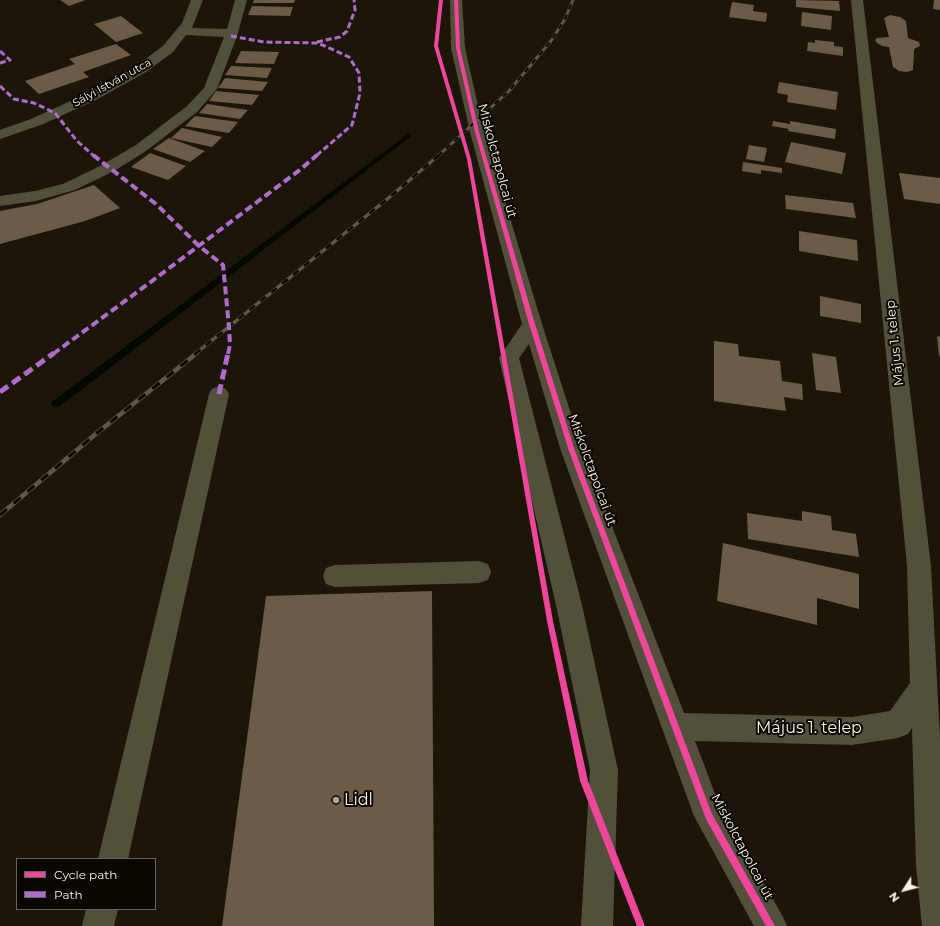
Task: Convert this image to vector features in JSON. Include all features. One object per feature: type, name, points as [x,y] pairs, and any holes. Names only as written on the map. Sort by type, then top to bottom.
[{"type":"street","name":"Sályi István utca","points":[[0,135],[36,122],[92,97],[141,69],[168,49],[183,31],[188,24],[197,0]]},
{"type":"street","points":[[0,201],[36,196],[69,187],[108,168],[142,148],[192,109],[210,89],[232,33],[241,0]]},
{"type":"street","name":"Miskolctapolcai út","points":[[456,0],[458,48],[477,132],[532,324],[572,451],[709,816],[771,926]]},
{"type":"street","name":"Május 1. telep","points":[[857,0],[919,566],[931,866],[938,926]]},
{"type":"street","points":[[183,31],[232,33]]},
{"type":"street","points":[[532,324],[509,358],[569,606],[604,770],[597,926]]},
{"type":"street","points":[[113,858],[219,394]]},
{"type":"street","points":[[335,576],[479,572]]},
{"type":"street","name":"Május 1. telep","points":[[676,726],[852,731],[898,724],[924,687]]},
{"type":"street","points":[[98,926],[102,910]]},
{"type":"building","points":[[60,0],[86,0],[69,6]]},
{"type":"building","points":[[254,0],[295,0],[294,3],[253,3]]},
{"type":"building","points":[[796,0],[839,1],[840,11],[796,7]]},
{"type":"building","points":[[934,0],[940,0],[940,10],[933,9]]},
{"type":"building","points":[[732,2],[754,5],[753,11],[767,13],[766,22],[729,17]]},
{"type":"building","points":[[252,6],[293,7],[290,16],[248,15]]},
{"type":"building","points":[[802,12],[832,16],[831,30],[801,26]]},
{"type":"building","points":[[890,15],[900,17],[906,21],[908,38],[919,42],[920,46],[914,49],[913,70],[907,72],[899,71],[893,67],[889,47],[882,46],[875,40],[877,38],[889,37],[884,18]]},
{"type":"building","points":[[121,16],[143,33],[116,42],[94,24]]},
{"type":"building","points":[[815,40],[834,42],[834,46],[843,47],[843,56],[807,51],[808,42],[815,43]]},
{"type":"building","points":[[116,44],[131,55],[83,72],[89,77],[39,94],[25,81],[75,64],[69,59]]},
{"type":"building","points":[[241,51],[279,52],[274,64],[235,63]]},
{"type":"building","points":[[231,66],[272,68],[267,78],[225,75]]},
{"type":"building","points":[[225,78],[268,82],[262,91],[218,88]]},
{"type":"building","points":[[779,82],[838,92],[836,110],[787,102],[788,95],[777,93]]},
{"type":"building","points":[[216,91],[259,95],[252,105],[209,101]]},
{"type":"building","points":[[207,104],[248,110],[240,119],[199,113]]},
{"type":"building","points":[[195,116],[238,122],[229,133],[185,126]]},
{"type":"building","points":[[773,121],[790,124],[790,121],[836,129],[835,139],[788,131],[789,129],[772,126]]},
{"type":"building","points":[[182,128],[222,137],[212,147],[171,138]]},
{"type":"building","points":[[169,138],[205,151],[190,162],[153,149]]},
{"type":"building","points":[[791,142],[846,153],[842,174],[785,162]]},
{"type":"building","points":[[749,145],[767,148],[764,162],[746,159]]},
{"type":"building","points":[[150,153],[186,166],[168,180],[131,167]]},
{"type":"building","points":[[743,162],[782,168],[782,173],[761,170],[761,174],[742,171]]},
{"type":"building","points":[[899,173],[940,178],[940,204],[904,199]]},
{"type":"building","points":[[94,185],[120,208],[85,221],[0,244],[0,211],[37,204]]},
{"type":"building","points":[[785,195],[853,203],[856,218],[786,209]]},
{"type":"building","points":[[799,231],[857,240],[858,261],[799,251]]},
{"type":"building","points":[[820,296],[861,304],[861,323],[820,316]]},
{"type":"building","points":[[937,336],[940,337],[940,356],[939,356]]},
{"type":"building","points":[[714,341],[738,344],[739,356],[780,361],[782,381],[802,384],[803,400],[784,397],[786,411],[714,401]]},
{"type":"building","points":[[812,353],[836,357],[841,393],[816,390]]},
{"type":"building","points":[[802,511],[831,516],[832,530],[856,534],[859,557],[748,539],[747,513],[802,521]]},
{"type":"building","points":[[723,543],[859,574],[859,609],[817,598],[817,625],[717,601]]},
{"type":"building","name":"Lidl","points":[[432,591],[434,926],[222,926],[266,596]]},
{"type":"waterway","points":[[56,404],[408,136]]},
{"type":"railway","points":[[438,156],[509,91],[551,41],[565,19],[573,0]]},
{"type":"railway","points":[[195,354],[391,196],[439,155]]},
{"type":"railway","points":[[0,515],[97,433],[197,353]]},
{"type":"marked path","points":[[317,42],[340,37],[347,31],[355,10],[354,0]]},
{"type":"marked path","points":[[0,392],[148,284],[301,169],[352,125],[360,93],[359,73],[349,57],[318,43],[264,42],[231,36]]},
{"type":"marked path","points":[[0,51],[10,60],[0,63]]},
{"type":"marked path","points":[[0,86],[14,99],[34,103],[55,113],[77,141],[108,168],[156,204],[199,246],[223,265],[230,345],[219,394]]},
{"type":"cycle path","points":[[441,0],[436,46],[469,159],[550,621],[584,781],[641,926]]},
{"type":"cycle path","points":[[456,0],[458,48],[477,132],[532,324],[572,451],[709,816],[771,926]]},
{"type":"place","name":"Lidl","points":[[336,800]]}]
